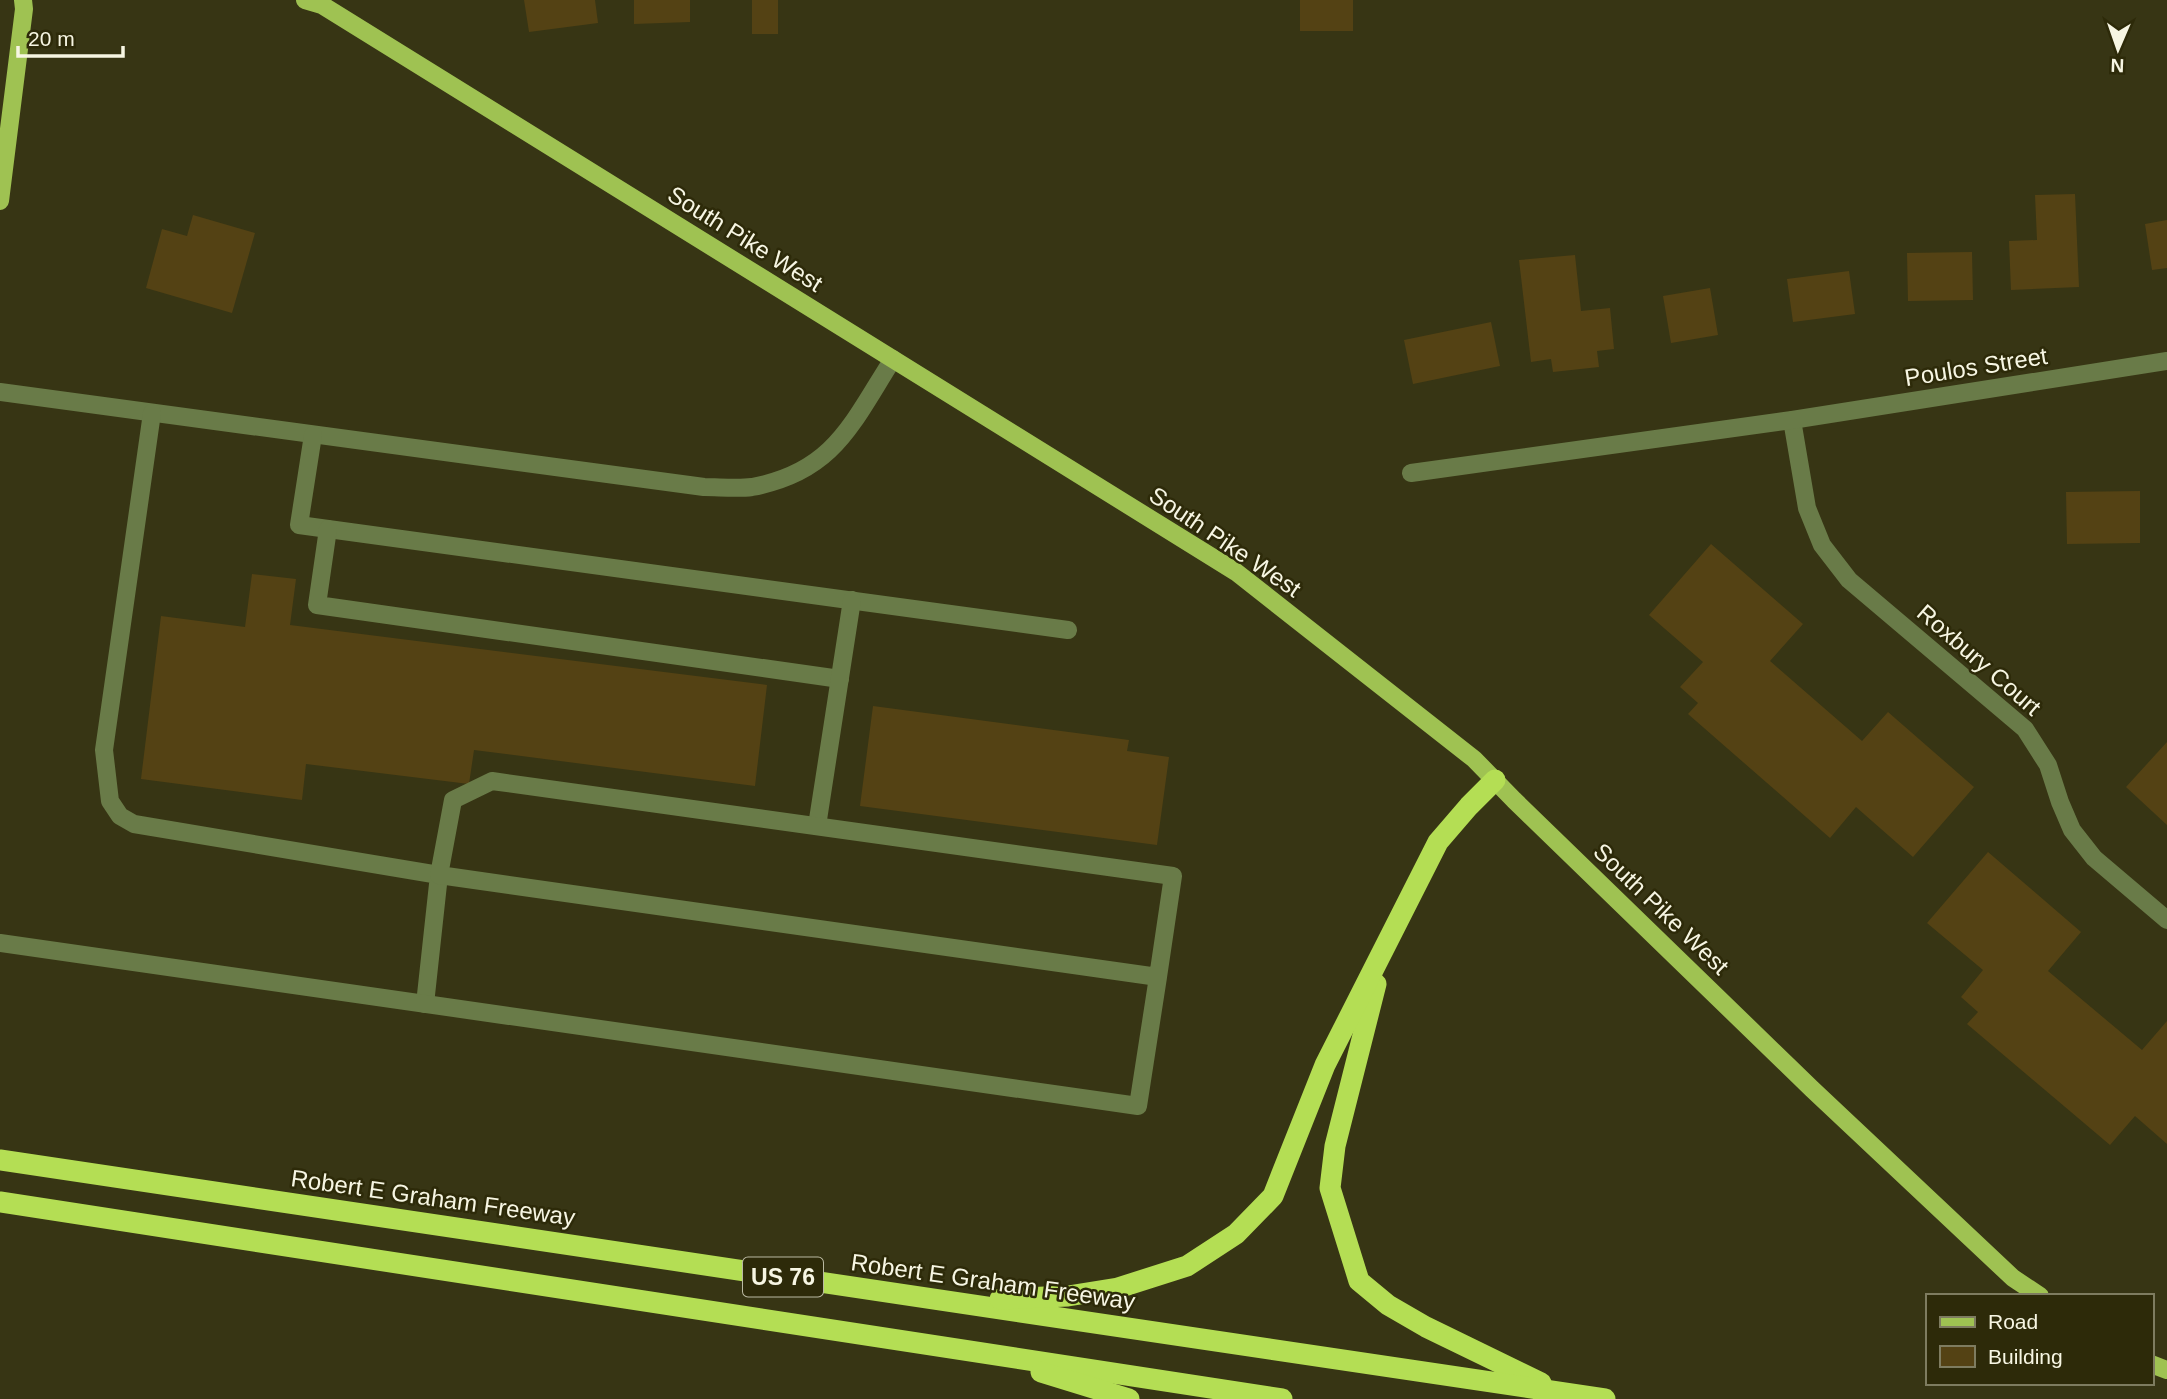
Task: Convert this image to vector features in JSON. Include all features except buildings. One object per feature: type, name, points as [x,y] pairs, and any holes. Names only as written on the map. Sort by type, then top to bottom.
[{"type":"highway","points":[[949,1301],[1068,1296],[1118,1287],[1187,1266],[1237,1234],[1273,1196],[1325,1065],[1438,842],[1495,780]]},
{"type":"highway","points":[[1386,944],[1335,1146],[1330,1188],[1359,1281],[1388,1305],[1426,1327],[1560,1392]]},
{"type":"highway","name":"Robert E Graham Freeway","points":[[4,1161],[1605,1399]]},
{"type":"highway","name":"US 76","points":[[0,1202],[1282,1399]]},
{"type":"highway","points":[[965,1349],[1129,1399]]},
{"type":"main road","points":[[0,201],[23,0]]},
{"type":"main road","name":"South Pike West","points":[[305,0],[322,5],[1236,572],[1474,759],[1822,1099],[2013,1278],[2037,1294]]},
{"type":"street","points":[[0,392],[704,487],[749,487],[790,477],[818,461],[841,440],[892,359]]},
{"type":"street","name":"Poulos Street","points":[[1410,473],[1792,420],[2167,361]]},
{"type":"street","points":[[152,412],[104,750],[110,801],[120,816],[134,824],[439,875],[1158,977]]},
{"type":"street","name":"Roxbury Court","points":[[1792,420],[1807,508],[1822,545],[1849,580],[2025,729],[2048,765],[2072,831],[2094,858],[2167,920]]},
{"type":"street","points":[[313,435],[299,526],[1068,630]]},
{"type":"street","points":[[328,529],[317,605],[840,679]]},
{"type":"street","points":[[817,827],[852,600]]},
{"type":"street","points":[[0,943],[425,1004],[1138,1106],[1173,876],[492,780],[453,800],[439,875],[425,1004]]}]
